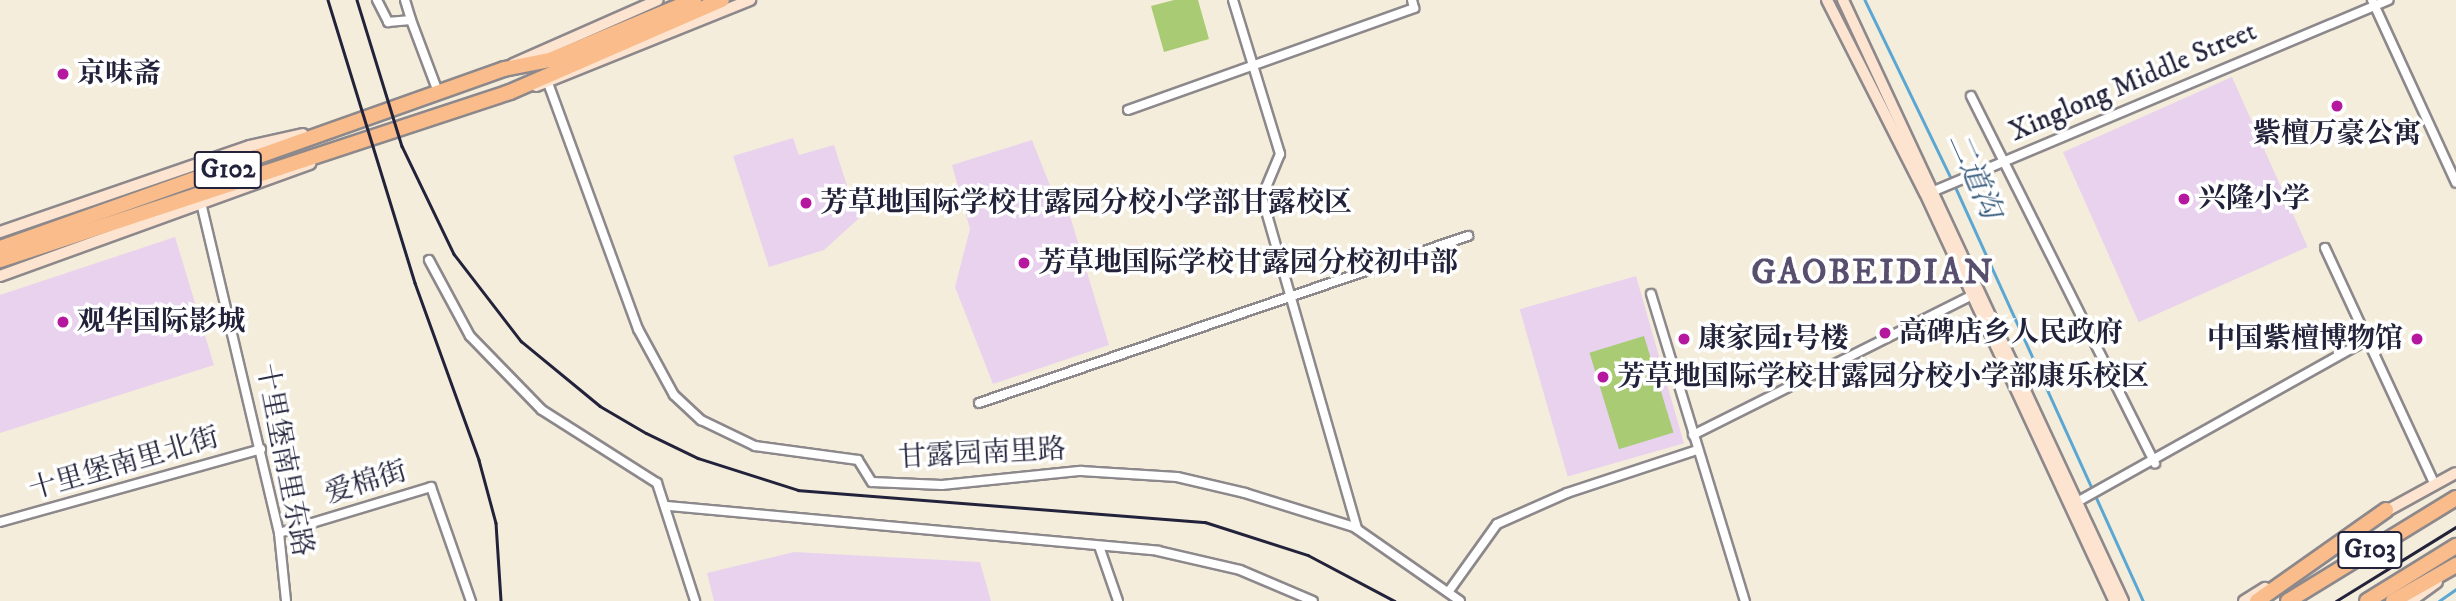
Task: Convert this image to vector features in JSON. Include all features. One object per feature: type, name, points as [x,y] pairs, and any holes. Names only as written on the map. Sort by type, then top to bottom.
[{"type":"highway","name":"G102","points":[[0,260],[340,126],[504,69],[550,60],[695,0]]},
{"type":"highway","name":"G102","points":[[0,248],[345,147],[510,92],[663,14],[722,0]]},
{"type":"highway","name":"G103","points":[[2288,601],[2454,498]]},
{"type":"highway","points":[[2257,601],[2386,510]]},
{"type":"highway","name":"G103","points":[[2367,601],[2456,546]]},
{"type":"highway","points":[[2393,601],[2456,566]]},
{"type":"street","points":[[377,0],[388,22],[411,20]]},
{"type":"street","points":[[405,0],[438,92]]},
{"type":"street","points":[[510,92],[548,83],[663,14],[750,0]]},
{"type":"street","points":[[1233,0],[1280,154],[1262,197],[1287,298],[1357,528]]},
{"type":"street","points":[[1128,110],[1252,63],[1414,8],[1412,0]]},
{"type":"street","points":[[1827,0],[1972,295],[2114,601]]},
{"type":"street","points":[[1843,0],[2083,500],[2123,601]]},
{"type":"street","name":"Xinglong Middle Street","points":[[1935,190],[2373,3],[2388,0]]},
{"type":"street","points":[[2373,3],[2456,183]]},
{"type":"street","name":"甘露园南里路","points":[[548,83],[638,328],[674,395],[701,420],[755,446],[858,460],[872,482],[942,485],[1081,471],[1177,477],[1357,528],[1460,601]]},
{"type":"street","points":[[1971,96],[2000,163],[2155,463]]},
{"type":"street","points":[[0,232],[202,206],[345,147]]},
{"type":"street","name":"十里堡南里东路","points":[[202,206],[279,533],[286,601]]},
{"type":"street","points":[[0,276],[116,215]]},
{"type":"street","points":[[979,403],[1468,236]]},
{"type":"street","points":[[2325,248],[2435,485]]},
{"type":"street","points":[[429,260],[470,336],[542,410],[657,482],[668,506],[695,601]]},
{"type":"street","points":[[1651,294],[1745,601]]},
{"type":"street","points":[[1693,435],[1972,295]]},
{"type":"street","points":[[2083,500],[2108,490],[2367,340]]},
{"type":"street","name":"十里堡南里北街","points":[[0,522],[261,449]]},
{"type":"street","points":[[1449,591],[1497,524],[1567,493],[1697,450]]},
{"type":"street","points":[[2244,601],[2386,510],[2456,473]]},
{"type":"street","name":"爱棉街","points":[[279,533],[431,487],[471,601]]},
{"type":"street","points":[[668,506],[1099,546],[1240,569],[1313,601]]},
{"type":"street","points":[[1099,546],[1118,601]]},
{"type":"street","points":[[2412,601],[2456,566]]},
{"type":"shaded area","name":"兴隆小学","points":[[2232,77],[2308,247],[2139,322],[2063,152]]},
{"type":"shaded area","name":"芳草地国际学校甘露园分校小学部甘露校区","points":[[793,138],[799,155],[834,145],[850,195],[861,192],[867,211],[824,250],[769,267],[733,156]]},
{"type":"shaded area","name":"芳草地国际学校甘露园分校初中部","points":[[1032,140],[1051,188],[1061,186],[1109,345],[993,384],[955,287],[970,229],[952,165]]},
{"type":"shaded area","points":[[175,237],[214,365],[0,433],[0,295]]},
{"type":"shaded area","name":"芳草地国际学校甘露园分校小学部康乐校区","points":[[1636,276],[1684,443],[1568,477],[1520,309]]},
{"type":"shaded area","points":[[794,552],[980,562],[991,601],[714,601],[707,573]]},
{"type":"green space","points":[[1174,0],[1198,0],[1209,39],[1164,52],[1151,6]]},
{"type":"green space","points":[[1644,336],[1674,433],[1619,449],[1589,353]]},
{"type":"waterway","name":"二道沟","points":[[1865,0],[1952,180]]},
{"type":"waterway","name":"二道沟","points":[[1955,186],[2143,601]]},
{"type":"waterway","name":"二道沟","points":[[2439,601],[2456,589]]},
{"type":"railway","points":[[328,0],[415,283],[479,460],[496,523],[501,601]]},
{"type":"railway","points":[[357,0],[402,146],[454,254],[521,341],[600,406],[646,433],[698,458],[798,490],[1205,522],[1308,555],[1395,601]]},
{"type":"railway","points":[[2336,601],[2456,527]]},
{"type":"place","name":"京味斋","points":[[63,74]]},
{"type":"place","name":"紫檀万豪公寓","points":[[2337,106]]},
{"type":"place","name":"兴隆小学","points":[[2184,199]]},
{"type":"place","name":"芳草地国际学校甘露园分校小学部甘露校区","points":[[806,203]]},
{"type":"place","name":"芳草地国际学校甘露园分校初中部","points":[[1024,263]]},
{"type":"place","name":"观华国际影城","points":[[63,322]]},
{"type":"place","name":"高碑店乡人民政府","points":[[1885,333]]},
{"type":"place","name":"康家园1号楼","points":[[1684,339]]},
{"type":"place","name":"中国紫檀博物馆","points":[[2417,339]]},
{"type":"place","name":"芳草地国际学校甘露园分校小学部康乐校区","points":[[1603,377]]},
{"type":"district","name":"GAOBEIDIAN","points":[[1873,273]]}]
